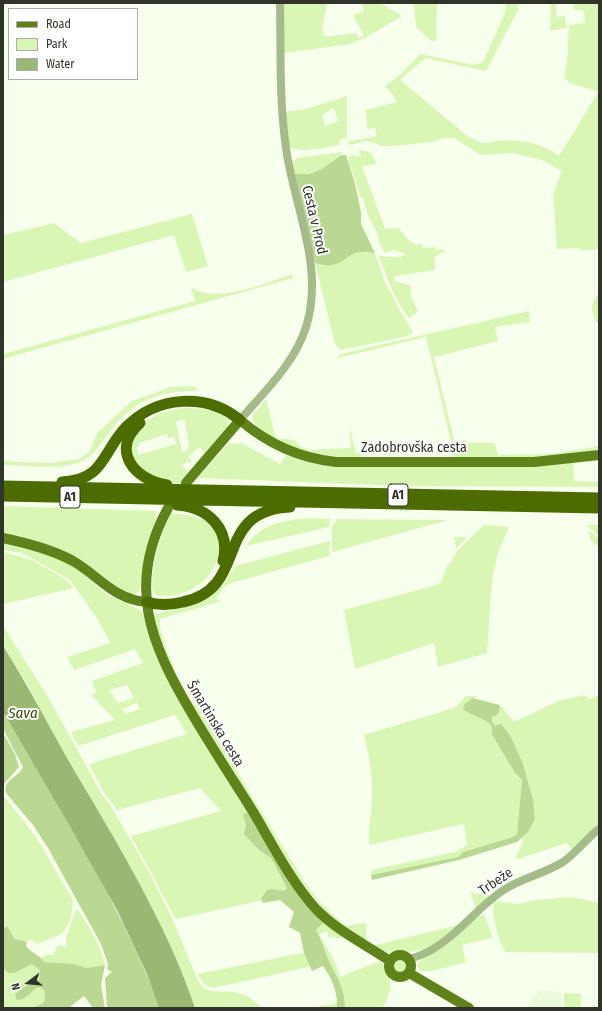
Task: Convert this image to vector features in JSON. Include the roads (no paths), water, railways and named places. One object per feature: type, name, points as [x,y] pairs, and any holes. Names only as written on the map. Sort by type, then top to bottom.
[{"type":"highway","points":[[3,483],[69,482],[88,476],[102,465],[119,435],[130,424],[146,412],[169,403],[188,401],[206,402],[222,407],[240,420]]},
{"type":"highway","points":[[196,490],[183,486],[156,483],[138,474],[127,456],[127,447],[130,434],[140,423],[152,415],[181,406],[206,408],[240,420]]},
{"type":"highway","name":"A1","points":[[3,486],[599,498]]},
{"type":"highway","name":"A1","points":[[3,496],[599,508]]},
{"type":"highway","points":[[137,499],[145,503],[187,507],[204,513],[213,519],[220,527],[225,543],[225,555],[221,568],[216,578],[207,587],[186,596],[146,602]]},
{"type":"highway","points":[[146,602],[158,605],[179,603],[200,597],[210,591],[219,581],[225,570],[238,535],[249,522],[258,516],[280,508],[312,507],[329,503]]},
{"type":"main road","name":"Zadobrovška cesta","points":[[240,420],[257,434],[283,449],[311,458],[336,462],[534,462],[599,454]]},
{"type":"main road","points":[[186,483],[240,420]]},
{"type":"main road","name":"Šmartinska cesta","points":[[168,508],[157,532],[150,555],[147,575],[146,602],[156,642],[173,681],[200,728],[304,893],[316,908],[335,926],[390,961]]},
{"type":"main road","points":[[3,538],[25,542],[60,555],[74,562],[111,591],[133,601],[146,602]]},
{"type":"main road","points":[[399,955],[409,959],[412,966],[409,973],[403,977],[393,975],[389,969],[390,961],[399,955]]},
{"type":"main road","points":[[409,973],[469,1008]]},
{"type":"street","name":"Cesta v Prod","points":[[240,420],[281,371],[298,346],[309,318],[312,294],[312,274],[307,244],[292,181],[284,129],[280,3]]},
{"type":"street","name":"Trbeže","points":[[409,959],[417,957],[449,939],[480,908],[506,888],[564,861],[599,829]]},
{"type":"water","name":"Sava","points":[[3,646],[123,853],[170,945],[195,1008],[159,1008],[147,974],[117,910],[3,712]]}]
